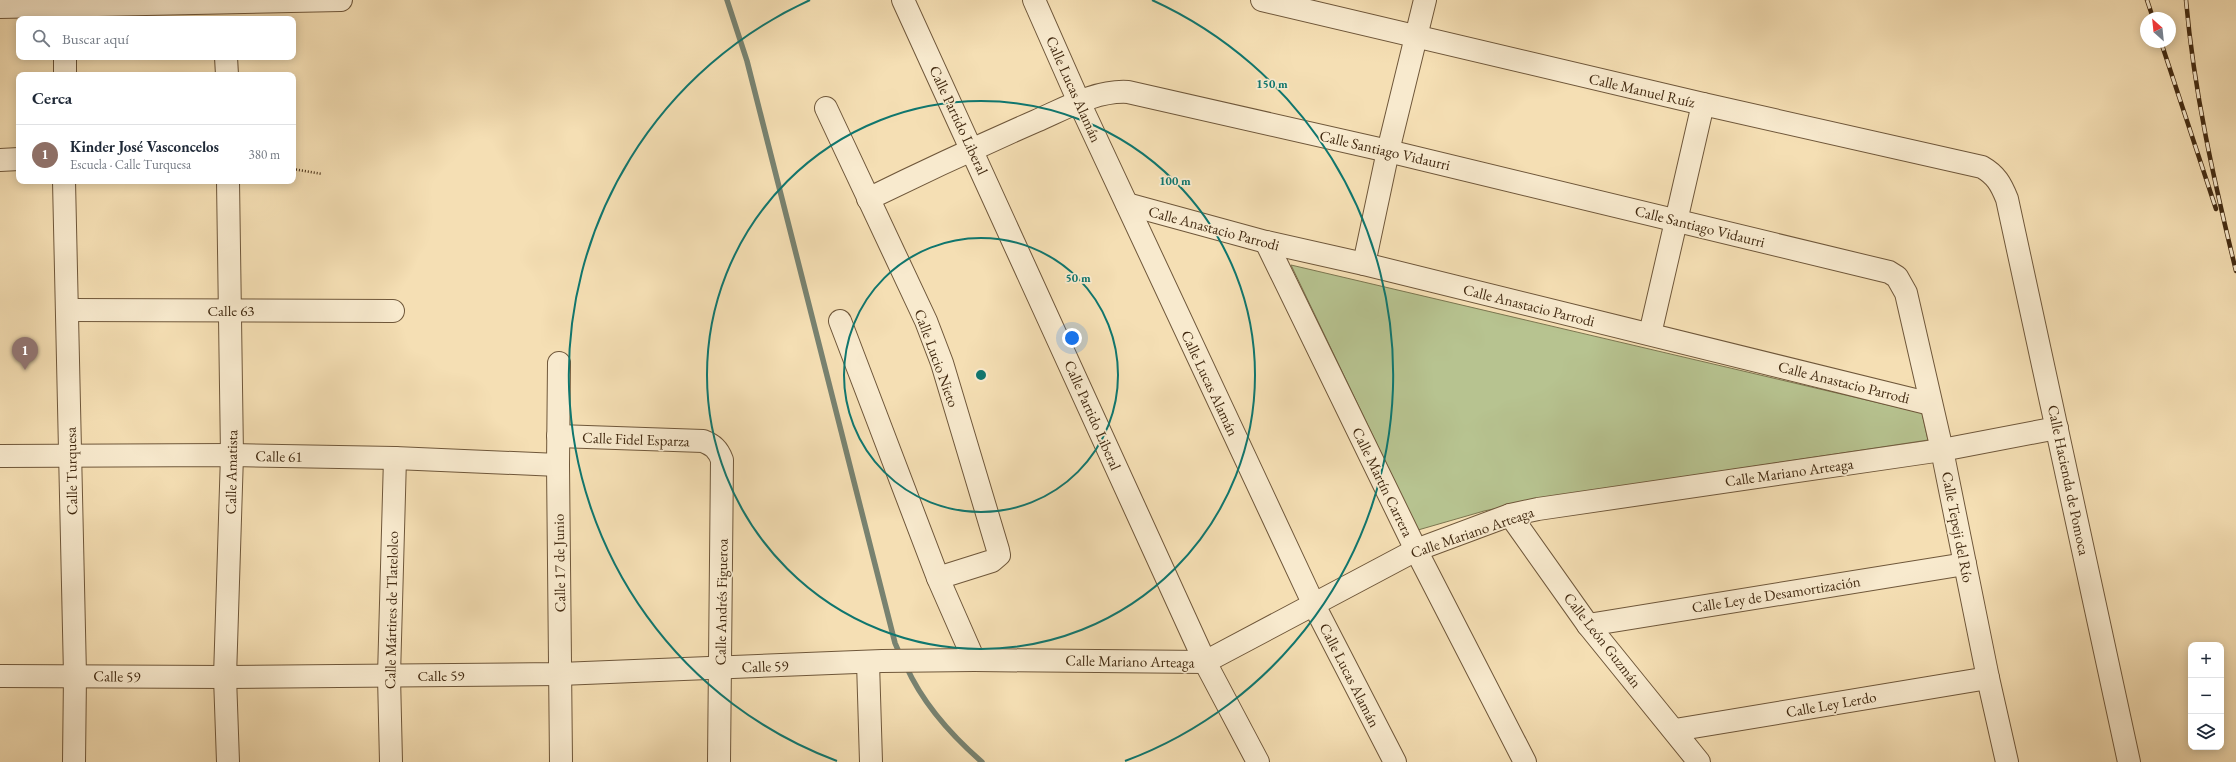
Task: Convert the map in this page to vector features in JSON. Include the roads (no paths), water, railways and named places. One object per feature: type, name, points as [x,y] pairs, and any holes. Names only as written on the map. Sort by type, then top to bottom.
[{"type":"street","points":[[0,7],[226,10],[340,0]]},
{"type":"street","name":"Calle Partido Liberal","points":[[904,0],[1205,662],[1258,762]]},
{"type":"street","name":"Calle Lucas Alamán","points":[[1034,0],[1079,102],[1314,605],[1395,762]]},
{"type":"street","name":"Calle Manuel Ruíz","points":[[1262,0],[1703,104],[1982,167],[1994,174],[2002,185],[2007,199]]},
{"type":"street","points":[[1364,264],[1388,151],[1425,0]]},
{"type":"street","points":[[64,72],[65,60]]},
{"type":"street","points":[[226,60],[227,72]]},
{"type":"street","name":"Calle Santiago Vidaurri","points":[[868,200],[972,149],[1079,102],[1116,91],[1146,94],[1889,272],[1897,277],[1906,293]]},
{"type":"street","points":[[1650,334],[1703,104]]},
{"type":"street","name":"Calle Lucio Nieto","points":[[826,108],[926,321],[939,356],[998,550],[999,555],[992,561],[938,578]]},
{"type":"street","points":[[0,160],[16,159]]},
{"type":"street","name":"Calle Turquesa","points":[[64,184],[75,675],[74,762]]},
{"type":"street","name":"Calle Amatista","points":[[228,184],[232,455],[225,677],[228,762]]},
{"type":"street","name":"Calle Hacienda de Pomoca","points":[[2007,199],[2130,762]]},
{"type":"street","name":"Calle Anastacio Parrodi","points":[[1127,204],[1266,242],[1364,264],[1931,404]]},
{"type":"street","name":"Calle Martín Carrera","points":[[1266,242],[1416,550],[1525,762]]},
{"type":"street","name":"Calle Tepeji del Río","points":[[1906,293],[1942,450],[1988,678],[2007,762]]},
{"type":"street","name":"Calle 63","points":[[68,310],[393,311]]},
{"type":"street","points":[[840,320],[938,578],[974,660]]},
{"type":"street","name":"Calle 17 de Junio","points":[[559,363],[558,464],[561,762]]},
{"type":"street","name":"Calle Mariano Arteaga","points":[[875,661],[934,662],[974,660],[1205,662],[1416,550],[1510,515],[1538,509],[1942,450],[2057,428]]},
{"type":"street","name":"Calle Fidel Esparza","points":[[558,436],[703,441],[712,445]]},
{"type":"street","name":"Calle Andrés Figueroa","points":[[712,445],[719,451],[722,460],[719,762]]},
{"type":"street","name":"Calle 61","points":[[0,456],[232,455],[394,458],[558,464]]},
{"type":"street","name":"Calle Mártires de Tlatelolco","points":[[391,762],[389,676],[394,458]]},
{"type":"street","name":"Calle León Guzmán","points":[[1510,515],[1588,625],[1675,730],[1699,762]]},
{"type":"street","name":"Calle Ley de Desamortización","points":[[1588,625],[1965,564]]},
{"type":"street","points":[[871,762],[875,661]]},
{"type":"street","name":"Calle 59","points":[[0,676],[75,675],[225,677],[560,674],[875,661]]},
{"type":"street","name":"Calle Ley Lerdo","points":[[1675,730],[1988,678]]},
{"type":"waterway","points":[[727,0],[747,61],[895,643],[901,657]]},
{"type":"waterway","points":[[906,666],[929,706],[959,741],[982,762]]},
{"type":"railway","points":[[2147,0],[2151,12]]},
{"type":"railway","points":[[2186,0],[2194,68],[2206,136],[2236,271]]},
{"type":"railway","points":[[2163,48],[2216,209]]},
{"type":"place","name":"Kinder José Vasconcelos","points":[[25,370]]}]
